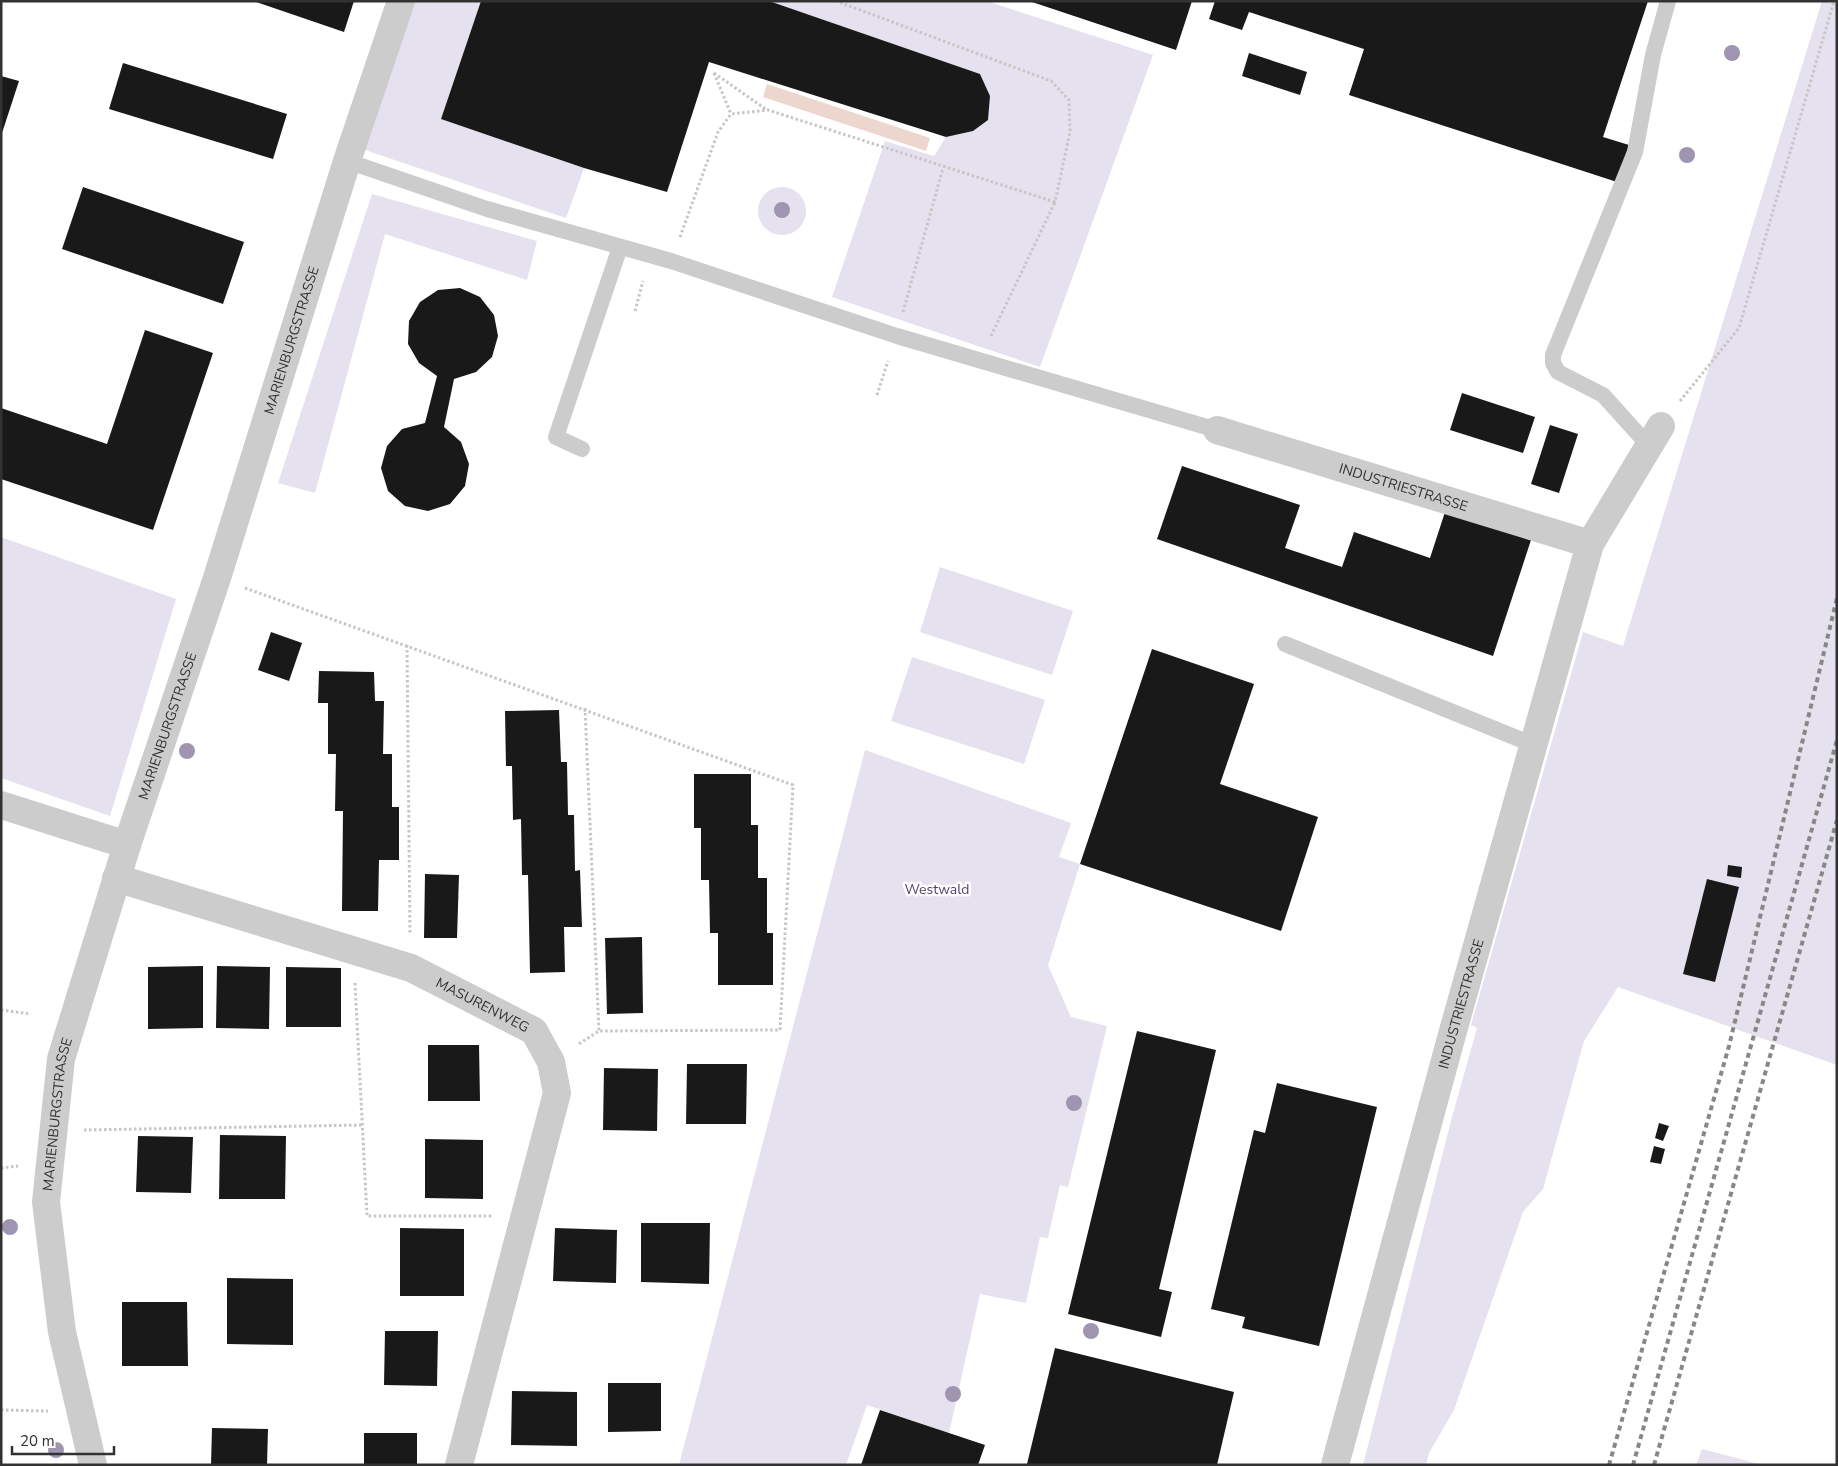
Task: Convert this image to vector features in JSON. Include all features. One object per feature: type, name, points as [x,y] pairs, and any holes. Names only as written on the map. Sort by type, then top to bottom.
[{"type":"street","name":"MARIENBURGSTRASSE","points":[[93,1465],[62,1332],[46,1202],[52,1130],[61,1059],[116,878],[217,578],[347,162],[401,1]]},
{"type":"street","name":"INDUSTRIESTRASSE","points":[[1217,430],[1590,544]]},
{"type":"street","name":"INDUSTRIESTRASSE","points":[[1335,1465],[1357,1379],[1590,544],[1655,436]]},
{"type":"street","points":[[1,805],[127,846]]},
{"type":"street","name":"MASURENWEG","points":[[116,878],[411,968],[534,1031],[551,1062],[557,1093],[459,1465]]},
{"type":"lane","points":[[1655,436],[1603,395],[1558,372],[1553,363],[1553,355],[1635,152],[1653,55],[1668,1]]},
{"type":"lane","points":[[347,162],[487,209],[672,261],[897,336],[1217,430]]},
{"type":"lane","points":[[582,449],[556,437],[620,247]]},
{"type":"lane","points":[[1285,644],[1534,745]]},
{"type":"path","points":[[836,1],[1051,81],[1069,100],[1070,132],[1055,202],[980,359]]},
{"type":"path","points":[[1655,436],[1739,328],[1834,1]]},
{"type":"path","points":[[731,114],[714,73],[768,110],[943,168],[1055,202]]},
{"type":"path","points":[[672,261],[718,132],[731,114],[768,110]]},
{"type":"path","points":[[877,395],[897,336],[943,168]]},
{"type":"path","points":[[635,311],[641,290]]},
{"type":"path","points":[[217,578],[585,708],[793,785],[780,1030],[600,1031],[551,1062]]},
{"type":"path","points":[[407,645],[411,968]]},
{"type":"path","points":[[585,708],[600,1031]]},
{"type":"path","points":[[354,952],[367,1216],[526,1216]]},
{"type":"path","points":[[1,1010],[31,1014]]},
{"type":"path","points":[[52,1130],[364,1125]]},
{"type":"path","points":[[1,1410],[80,1412]]},
{"type":"green space","points":[[406,1],[481,1],[441,119],[584,168],[566,218],[356,147]]},
{"type":"green space","points":[[768,1],[986,1],[1153,55],[1040,367],[832,297],[885,141],[934,156],[946,137],[973,131],[988,119],[990,96],[980,74]]},
{"type":"green space","points":[[1822,1],[1837,1],[1837,1065],[1618,987],[1584,1041],[1543,1189],[1523,1212],[1454,1410],[1429,1453],[1426,1465],[1363,1465],[1452,1117],[1477,1028],[1471,1025],[1583,632],[1623,646]]},
{"type":"green space","points":[[782,187],[791,189],[799,194],[804,202],[806,211],[804,220],[799,228],[791,233],[782,235],[773,233],[765,228],[760,220],[758,211],[760,202],[765,194],[773,189]]},
{"type":"green space","points":[[372,194],[537,241],[527,280],[385,234],[315,493],[278,483]]},
{"type":"green space","points":[[1,537],[176,599],[110,816],[1,778]]},
{"type":"green space","points":[[940,567],[1073,611],[1052,675],[920,632]]},
{"type":"green space","points":[[912,657],[1045,700],[1024,764],[891,721]]},
{"type":"green space","name":"Westwald","points":[[865,750],[1071,823],[1059,857],[1080,864],[1048,965],[1071,1017],[1107,1026],[1068,1187],[1060,1185],[1048,1238],[1040,1237],[1026,1303],[980,1294],[949,1433],[867,1405],[846,1465],[679,1465]]},
{"type":"green space","points":[[1702,1449],[1763,1465],[1696,1465]]},
{"type":"shaded area","points":[[767,84],[930,138],[926,151],[763,97]]},
{"type":"building","points":[[253,1],[354,1],[344,32]]},
{"type":"building","points":[[481,1],[769,1],[980,74],[990,96],[988,120],[973,131],[946,137],[709,62],[667,192],[584,168],[441,119]]},
{"type":"building","points":[[1029,1],[1192,1],[1176,50]]},
{"type":"building","points":[[1215,1],[1648,1],[1603,137],[1629,145],[1617,182],[1349,95],[1364,49],[1249,12],[1242,30],[1209,19]]},
{"type":"building","points":[[1249,53],[1307,72],[1300,95],[1242,76]]},
{"type":"building","points":[[123,63],[287,114],[273,159],[109,109]]},
{"type":"building","points":[[1,76],[19,81],[2,133],[1,133]]},
{"type":"building","points":[[83,187],[244,242],[223,304],[62,249]]},
{"type":"building","points":[[460,288],[480,297],[494,315],[498,336],[492,357],[476,372],[454,379],[444,427],[461,442],[469,464],[465,486],[450,504],[428,511],[405,506],[388,491],[381,468],[387,446],[402,429],[425,423],[437,376],[419,363],[408,344],[409,321],[420,302],[438,290]]},
{"type":"building","points":[[145,330],[213,353],[153,530],[1,479],[1,408],[107,444]]},
{"type":"building","points":[[1462,393],[1535,417],[1523,453],[1450,430]]},
{"type":"building","points":[[1550,425],[1578,434],[1559,493],[1531,484]]},
{"type":"building","points":[[1182,466],[1300,505],[1285,548],[1342,567],[1354,532],[1430,558],[1445,512],[1531,540],[1493,656],[1157,539]]},
{"type":"building","points":[[271,632],[302,643],[289,681],[258,670]]},
{"type":"building","points":[[1152,649],[1254,684],[1220,784],[1318,817],[1281,931],[1080,864]]},
{"type":"building","points":[[319,671],[374,672],[375,701],[384,701],[383,754],[392,754],[392,807],[399,807],[399,860],[379,860],[378,911],[342,911],[343,811],[335,811],[336,754],[328,754],[328,703],[318,703]]},
{"type":"building","points":[[559,710],[561,762],[567,762],[568,815],[574,815],[575,871],[580,870],[582,927],[564,927],[565,972],[530,973],[528,875],[522,875],[521,819],[513,820],[512,766],[506,766],[505,711]]},
{"type":"building","points":[[694,774],[751,774],[751,825],[758,825],[758,878],[767,878],[767,933],[773,933],[773,985],[718,985],[718,933],[710,933],[709,880],[701,880],[701,828],[694,828]]},
{"type":"building","points":[[1728,865],[1742,867],[1741,878],[1727,876]]},
{"type":"building","points":[[425,874],[459,875],[457,938],[424,938]]},
{"type":"building","points":[[1707,879],[1739,887],[1715,982],[1683,974]]},
{"type":"building","points":[[642,937],[643,1013],[607,1014],[605,938]]},
{"type":"building","points":[[203,966],[203,1028],[148,1029],[148,967]]},
{"type":"building","points":[[217,966],[270,967],[269,1029],[216,1028]]},
{"type":"building","points":[[286,967],[341,968],[341,1027],[286,1027]]},
{"type":"building","points":[[1137,1031],[1216,1050],[1159,1289],[1172,1292],[1161,1337],[1068,1314]]},
{"type":"building","points":[[428,1045],[479,1045],[480,1101],[428,1101]]},
{"type":"building","points":[[687,1064],[747,1064],[746,1124],[686,1124]]},
{"type":"building","points":[[604,1068],[658,1069],[657,1131],[603,1130]]},
{"type":"building","points":[[1277,1083],[1377,1107],[1319,1346],[1242,1328],[1245,1317],[1211,1309],[1254,1130],[1265,1133]]},
{"type":"building","points":[[1659,1123],[1669,1126],[1663,1141],[1655,1138]]},
{"type":"building","points":[[220,1135],[286,1136],[285,1199],[219,1199]]},
{"type":"building","points":[[138,1136],[193,1137],[191,1193],[136,1192]]},
{"type":"building","points":[[425,1139],[483,1140],[483,1199],[425,1198]]},
{"type":"building","points":[[1654,1146],[1665,1149],[1661,1164],[1650,1162]]},
{"type":"building","points":[[641,1223],[710,1223],[709,1284],[641,1282]]},
{"type":"building","points":[[400,1228],[464,1229],[464,1296],[400,1296]]},
{"type":"building","points":[[555,1228],[617,1230],[616,1283],[553,1281]]},
{"type":"building","points":[[227,1278],[293,1279],[293,1345],[227,1344]]},
{"type":"building","points":[[122,1302],[187,1302],[188,1366],[122,1366]]},
{"type":"building","points":[[385,1331],[438,1331],[437,1386],[384,1385]]},
{"type":"building","points":[[1055,1348],[1234,1392],[1217,1465],[1027,1464]]},
{"type":"building","points":[[608,1383],[661,1383],[661,1431],[608,1432]]},
{"type":"building","points":[[512,1391],[577,1392],[577,1446],[511,1445]]},
{"type":"building","points":[[880,1410],[985,1445],[978,1465],[861,1465]]},
{"type":"building","points":[[212,1428],[268,1429],[267,1465],[211,1465]]},
{"type":"building","points":[[364,1433],[417,1433],[417,1465],[364,1465]]},
{"type":"railway","points":[[1609,1465],[1729,1046],[1837,598]]},
{"type":"railway","points":[[1633,1465],[1837,740]]},
{"type":"railway","points":[[1654,1465],[1837,820]]}]
